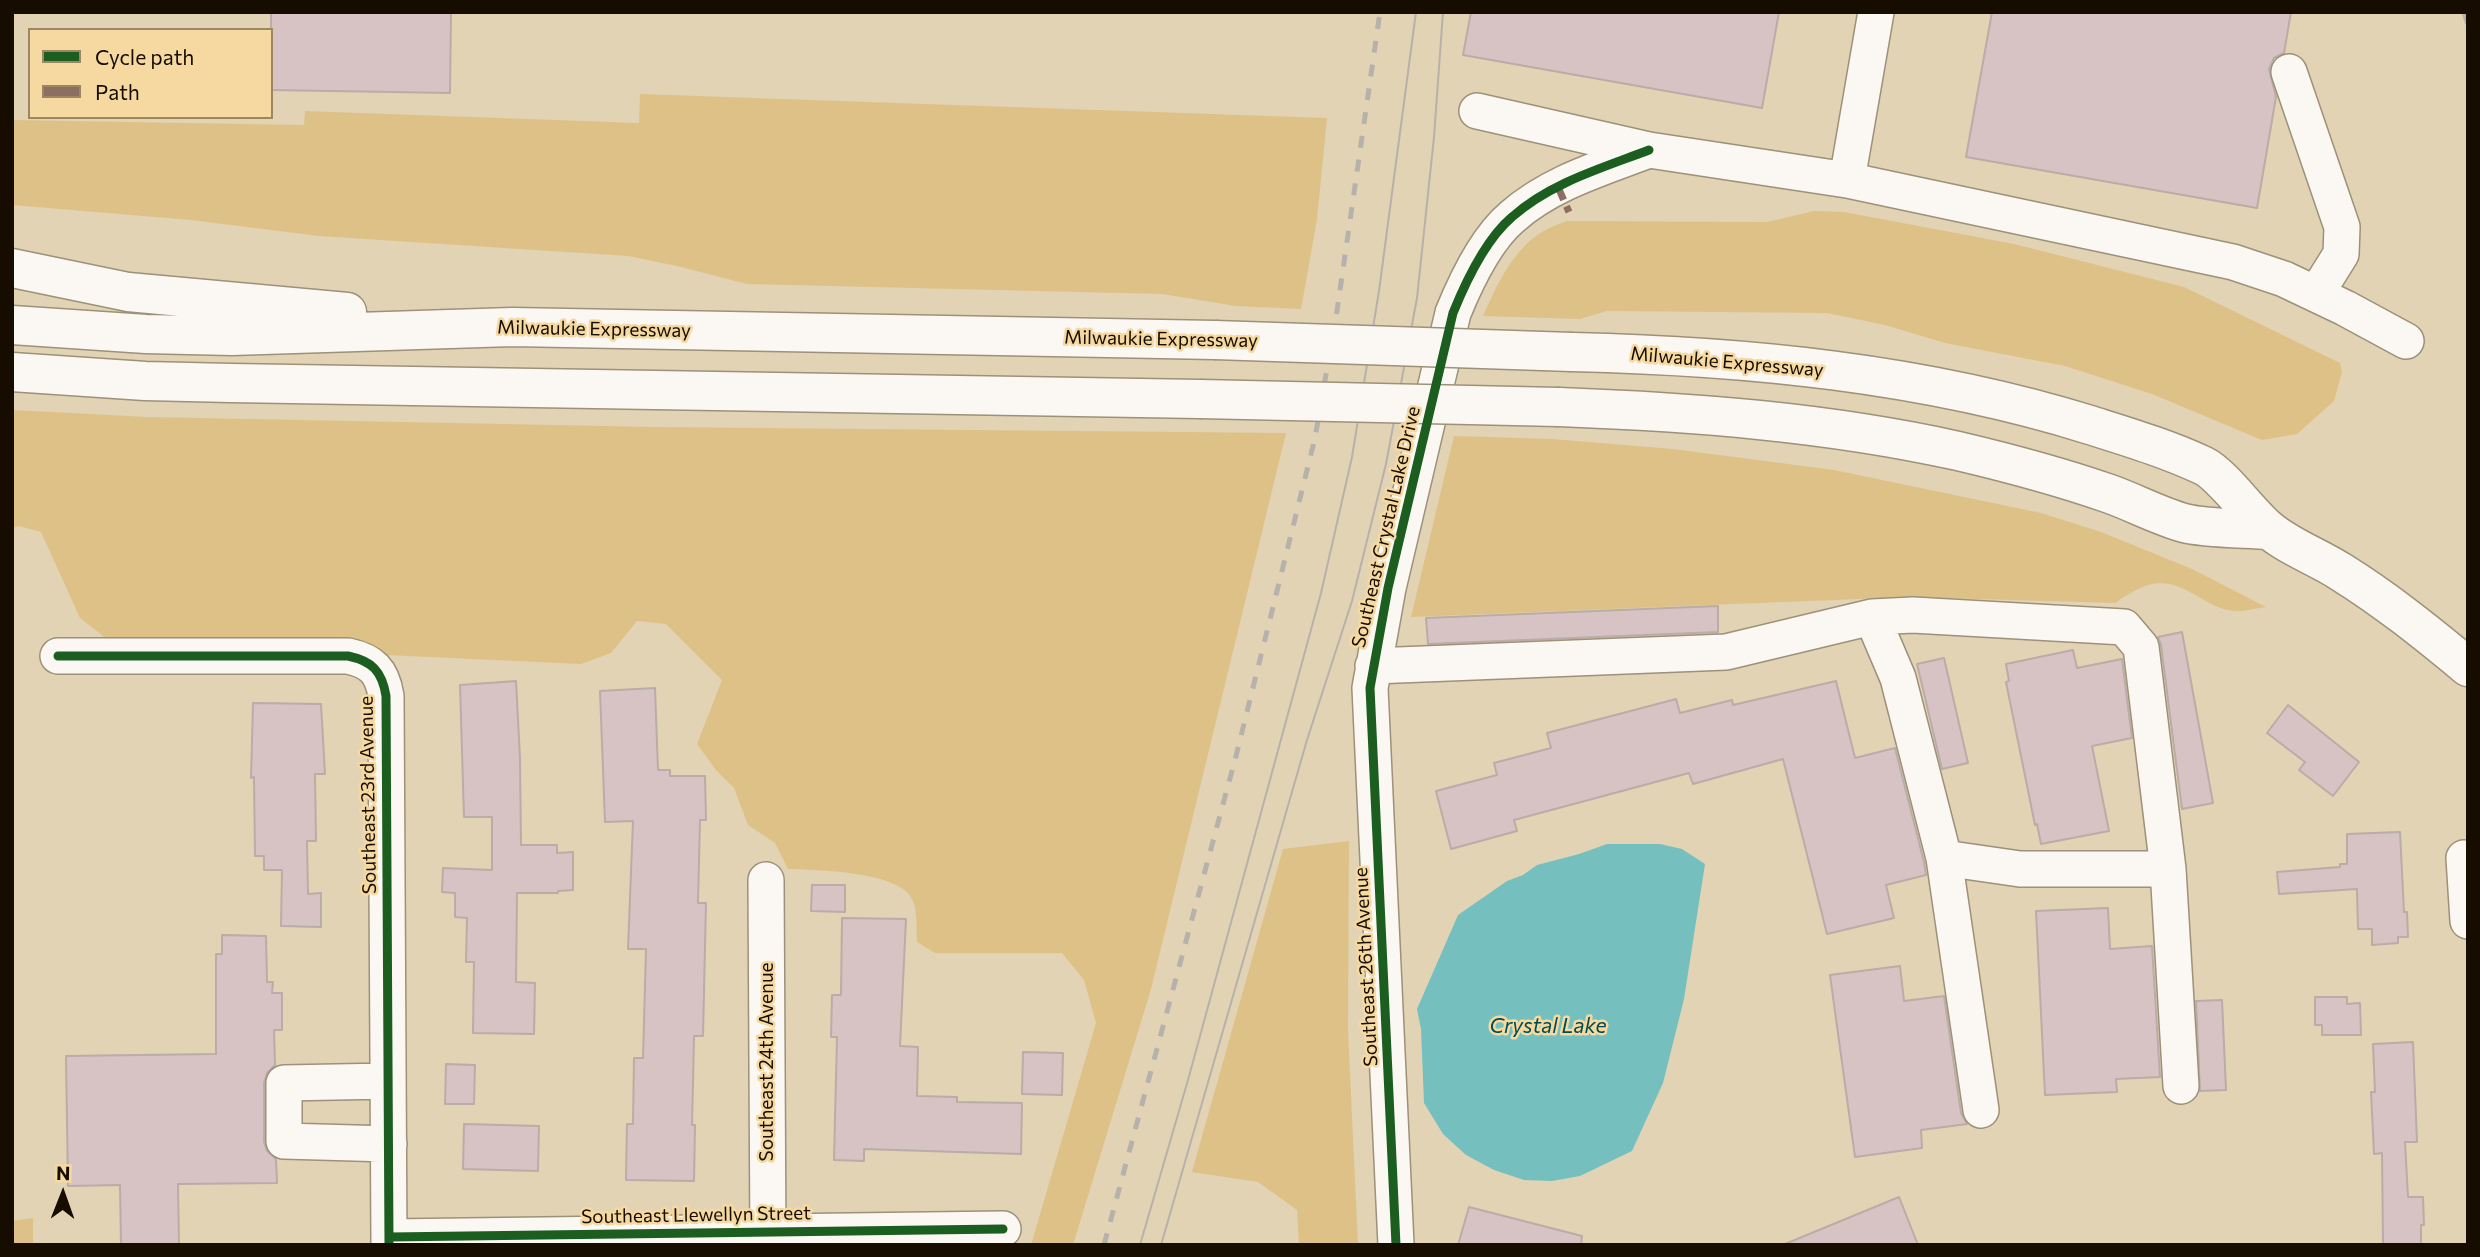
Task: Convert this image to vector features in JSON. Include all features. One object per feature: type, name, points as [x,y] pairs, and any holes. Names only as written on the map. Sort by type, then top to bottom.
[{"type":"highway","points":[[12,268],[128,292],[513,327]]},
{"type":"highway","name":"Milwaukie Expressway","points":[[12,325],[146,334],[232,336],[513,327],[1215,340],[1653,354],[1816,368],[1896,379],[2003,401],[2133,438],[2207,467],[2269,530],[2341,571],[2409,619],[2468,667]]},
{"type":"highway","name":"Milwaukie Expressway","points":[[12,372],[206,383],[1559,407],[1718,416],[1798,424],[1957,451],[2036,471],[2112,495],[2186,524],[2269,530]]},
{"type":"street","points":[[1847,180],[1876,12]]},
{"type":"street","points":[[2288,72],[2342,227],[2341,254],[2316,294]]},
{"type":"street","points":[[1477,111],[1649,150],[1847,180],[2233,262],[2284,279],[2406,341]]},
{"type":"street","name":"Southeast Crystal Lake Drive","points":[[1372,677],[1388,589],[1452,313],[1464,285],[1495,237],[1511,218],[1532,202],[1566,183],[1649,150]]},
{"type":"street","points":[[1372,677],[1726,652],[1872,617],[1913,615],[2124,627],[2141,647],[2168,869],[2180,1086]]},
{"type":"street","points":[[1872,617],[1898,678],[1944,858],[1981,1110]]},
{"type":"street","name":"Southeast 23rd Avenue","points":[[58,656],[348,656],[373,664],[379,671],[386,696],[389,1241]]},
{"type":"street","name":"Southeast 26th Avenue","points":[[1372,677],[1396,1245]]},
{"type":"street","points":[[1944,858],[2020,869],[2168,869]]},
{"type":"street","points":[[2464,858],[2468,921]]},
{"type":"street","name":"Southeast 24th Avenue","points":[[766,880],[768,1238]]},
{"type":"street","points":[[388,1081],[284,1083],[284,1141],[389,1144]]},
{"type":"street","name":"Southeast Llewellyn Street","points":[[389,1241],[768,1238],[1003,1229]]},
{"type":"shaded area","points":[[640,94],[1327,118],[1317,219],[1301,309],[1236,306],[1162,294],[747,284],[628,256],[319,236],[191,220],[12,205],[12,120],[304,125],[305,111],[639,123]]},
{"type":"shaded area","points":[[1814,211],[1844,212],[2014,244],[2184,287],[2340,363],[2342,372],[2334,401],[2297,434],[2262,440],[2152,394],[2065,366],[1945,343],[1885,325],[1827,313],[1607,311],[1580,319],[1483,316],[1506,270],[1522,248],[1542,232],[1567,221],[1767,222]]},
{"type":"shaded area","points":[[12,410],[148,417],[656,427],[1286,433],[1151,989],[1073,1245],[1031,1245],[1096,1023],[1084,980],[1062,953],[935,953],[917,942],[915,909],[912,899],[904,890],[874,877],[788,869],[775,843],[748,825],[734,788],[716,770],[697,744],[722,680],[666,624],[637,621],[611,653],[581,664],[386,655],[332,641],[107,639],[80,618],[41,532],[19,526],[12,528]]},
{"type":"shaded area","points":[[1454,436],[1552,439],[1673,449],[1834,470],[2041,513],[2101,532],[2192,569],[2266,607],[2229,610],[2165,583],[2146,586],[2115,603],[1909,597],[1411,617]]},
{"type":"shaded area","points":[[1349,841],[1348,1030],[1358,1245],[1299,1245],[1297,1210],[1258,1182],[1192,1172],[1283,849]]},
{"type":"shaded area","points":[[33,1218],[33,1245],[12,1245],[12,1221]]},
{"type":"water","name":"Crystal Lake","points":[[1607,844],[1660,844],[1682,849],[1705,864],[1684,999],[1663,1083],[1632,1151],[1580,1176],[1552,1181],[1524,1180],[1494,1170],[1466,1155],[1443,1134],[1424,1103],[1421,1029],[1417,1009],[1458,915],[1507,881],[1523,875],[1537,865]]},
{"type":"building","points":[[271,12],[451,12],[450,93],[273,90]]},
{"type":"building","points":[[1471,12],[1779,12],[1762,108],[1463,55]]},
{"type":"building","points":[[1992,12],[2291,12],[2284,53],[2274,58],[2269,69],[2276,97],[2257,208],[1966,157]]},
{"type":"building","points":[[1718,606],[1718,632],[1428,644],[1426,618]]},
{"type":"building","points":[[2182,632],[2213,803],[2182,809],[2158,637]]},
{"type":"building","points":[[2073,650],[2077,668],[2122,659],[2132,738],[2092,746],[2109,831],[2041,844],[2006,682],[2009,681],[2006,664]]},
{"type":"building","points":[[1944,658],[1968,763],[1942,769],[1917,664]]},
{"type":"building","points":[[516,681],[521,845],[557,845],[557,853],[573,852],[573,890],[558,893],[517,893],[516,982],[535,983],[534,1034],[473,1033],[474,962],[466,962],[467,918],[455,917],[455,893],[442,892],[443,868],[492,870],[492,817],[464,817],[460,685]]},
{"type":"building","points":[[1836,681],[1855,758],[1895,748],[1924,862],[1926,875],[1886,885],[1894,918],[1827,934],[1783,759],[1693,784],[1689,773],[1514,820],[1517,831],[1451,849],[1436,791],[1497,775],[1494,763],[1551,748],[1547,733],[1676,699],[1680,713],[1732,700],[1733,705]]},
{"type":"building","points":[[655,688],[658,770],[670,770],[670,776],[705,776],[706,820],[700,820],[698,903],[706,903],[703,1036],[694,1036],[694,1181],[626,1180],[627,1124],[633,1124],[634,1058],[643,1058],[646,949],[628,949],[633,821],[605,822],[600,691]]},
{"type":"building","points":[[253,703],[321,704],[325,774],[315,774],[316,841],[307,841],[308,894],[321,893],[321,927],[281,926],[282,870],[264,870],[264,856],[255,856],[254,777],[251,778]]},
{"type":"building","points":[[2288,705],[2359,762],[2333,796],[2299,770],[2305,762],[2267,733]]},
{"type":"building","points":[[2400,832],[2408,937],[2398,937],[2398,943],[2372,945],[2372,929],[2358,929],[2357,889],[2279,894],[2277,872],[2340,867],[2340,864],[2347,864],[2347,834]]},
{"type":"building","points":[[812,885],[845,885],[845,912],[811,911]]},
{"type":"building","points":[[2108,908],[2110,949],[2152,946],[2160,1077],[2116,1079],[2117,1092],[2045,1095],[2036,911]]},
{"type":"building","points":[[842,918],[906,919],[900,1046],[918,1047],[917,1096],[957,1097],[957,1102],[1022,1103],[1021,1154],[864,1149],[864,1161],[834,1160],[837,1037],[831,1037],[832,995],[841,995]]},
{"type":"building","points":[[222,935],[266,936],[267,982],[273,982],[272,993],[282,993],[282,1030],[274,1030],[275,1065],[267,1073],[264,1083],[264,1142],[267,1151],[276,1159],[277,1183],[178,1184],[179,1245],[121,1245],[120,1185],[68,1186],[66,1056],[216,1054],[216,954],[222,954]]},
{"type":"building","points":[[1900,966],[1904,1001],[1944,996],[1961,1113],[1967,1124],[1921,1130],[1922,1148],[1855,1157],[1830,975]]},
{"type":"building","points":[[2315,997],[2347,997],[2347,1004],[2360,1003],[2361,1035],[2322,1035],[2322,1025],[2315,1025]]},
{"type":"building","points":[[2222,1000],[2226,1090],[2200,1091],[2196,1001]]},
{"type":"building","points":[[2413,1042],[2417,1142],[2405,1142],[2408,1197],[2423,1197],[2424,1225],[2421,1225],[2421,1244],[2383,1244],[2382,1153],[2374,1154],[2371,1092],[2375,1092],[2373,1044]]},
{"type":"building","points":[[1023,1052],[1063,1053],[1062,1095],[1022,1094]]},
{"type":"building","points":[[446,1064],[475,1065],[474,1104],[445,1104]]},
{"type":"building","points":[[464,1124],[539,1126],[538,1171],[463,1169]]},
{"type":"building","points":[[1899,1197],[1918,1245],[1785,1245],[1785,1244]]},
{"type":"building","points":[[1469,1207],[1582,1236],[1581,1245],[1458,1245]]},
{"type":"tram line","points":[[1140,1245],[1188,1080],[1321,593],[1352,457],[1379,291],[1416,12]]},
{"type":"tram line","points":[[1161,1245],[1307,740],[1352,601],[1386,464],[1417,298],[1434,137],[1443,12]]},
{"type":"railway","points":[[1104,1245],[1236,756],[1315,438],[1337,311],[1380,12]]},
{"type":"railway","points":[[2464,12],[2468,25]]},
{"type":"marked path","points":[[1558,187],[1569,212]]},
{"type":"cycle path","points":[[1396,1245],[1370,688],[1388,588],[1453,313],[1478,261],[1503,226],[1527,205],[1577,178],[1649,150]]},
{"type":"cycle path","points":[[58,656],[348,656],[370,664],[379,674],[386,696],[389,1245]]},
{"type":"cycle path","points":[[389,1237],[1003,1229]]}]
